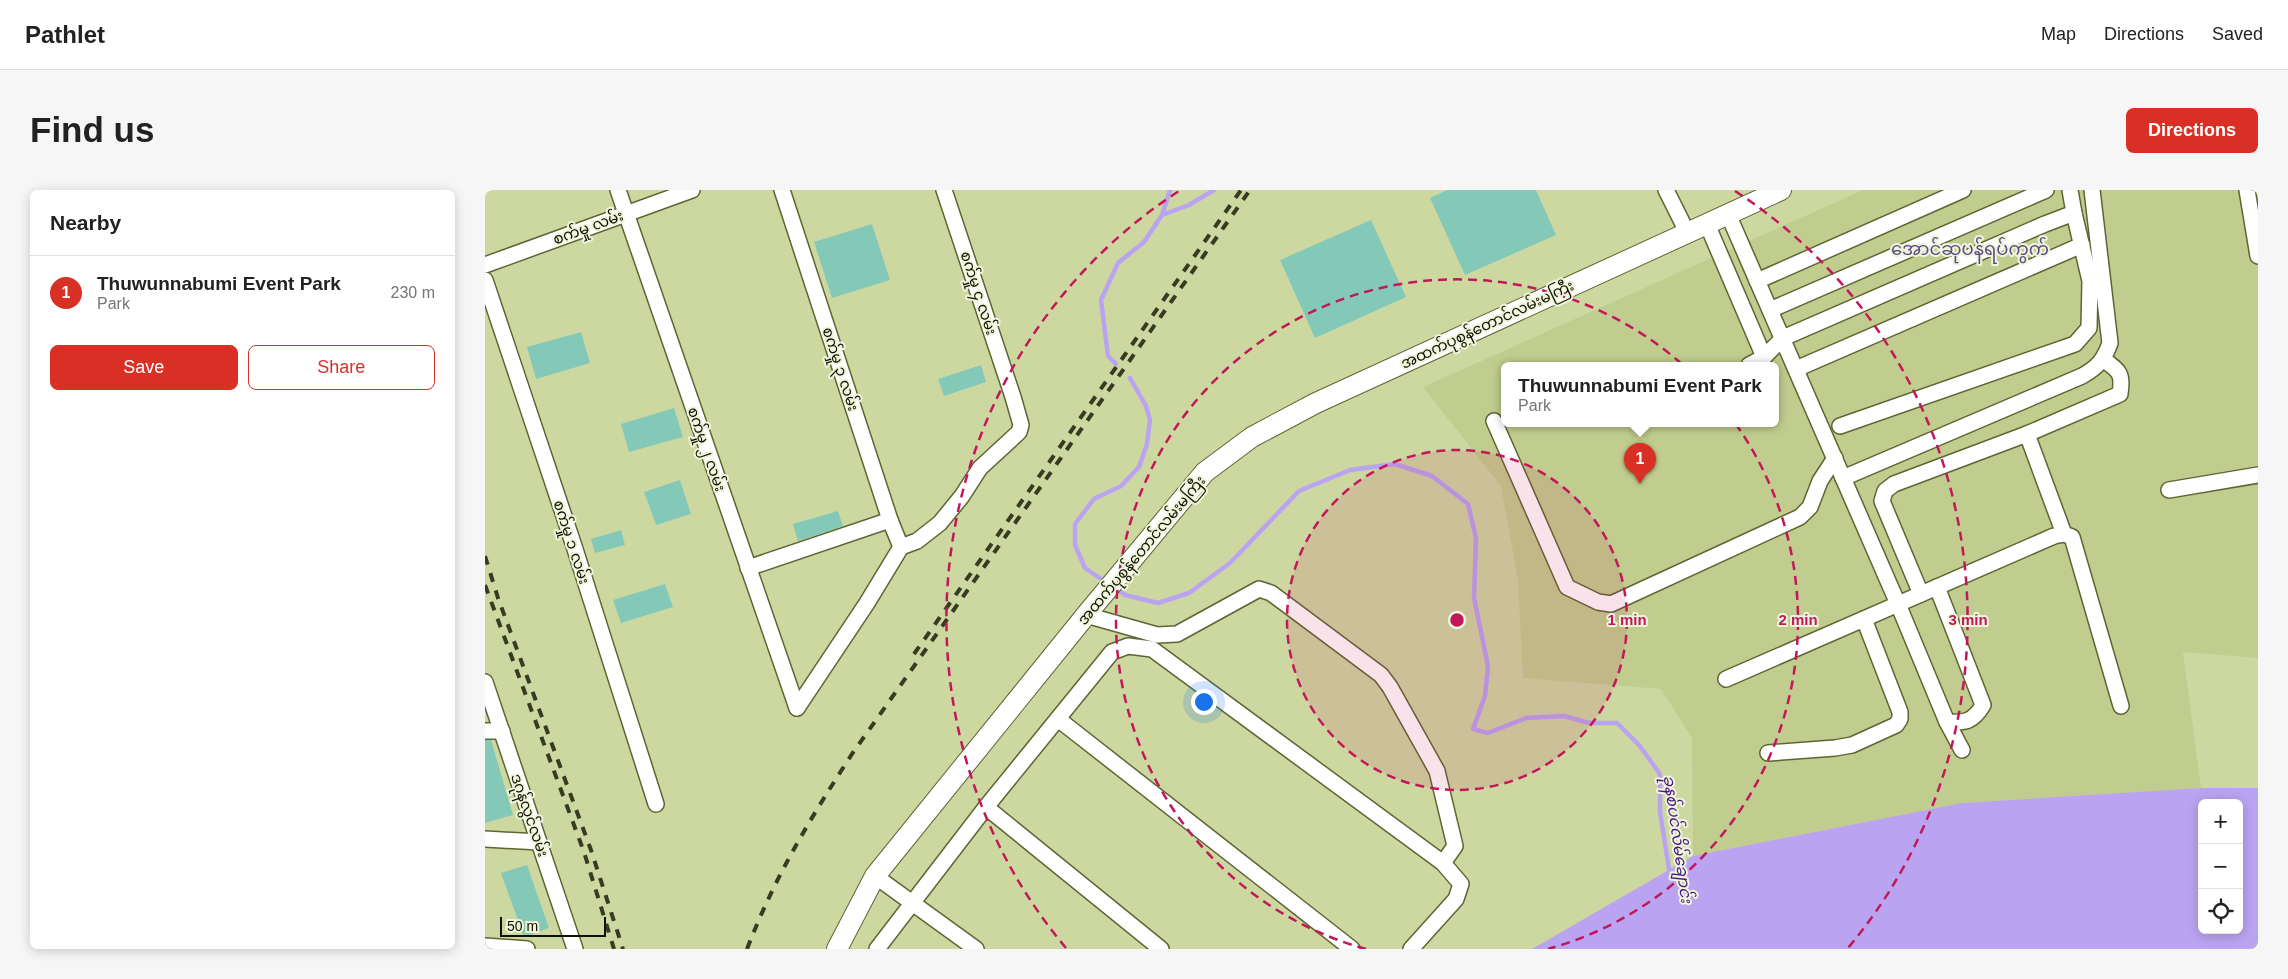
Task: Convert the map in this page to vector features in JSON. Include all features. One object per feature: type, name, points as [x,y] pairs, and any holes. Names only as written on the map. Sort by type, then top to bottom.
[{"type":"main road","name":"အထက်ပုစွန်တောင်လမ်းမကြီး","points":[[837,949],[875,876],[1086,615],[1205,472],[1252,438],[1316,403],[1781,190]]},
{"type":"street","name":"စက်မှု ၂ လမ်း","points":[[618,190],[797,708],[867,604],[901,547]]},
{"type":"street","name":"စက်မှု လမ်း","points":[[485,264],[692,190]]},
{"type":"street","name":"စက်မှု ၃ လမ်း","points":[[782,190],[890,520],[901,547]]},
{"type":"street","name":"စက်မှု ၄ လမ်း","points":[[901,547],[917,541],[940,523],[962,496],[980,468],[1016,436],[1021,425],[944,190]]},
{"type":"street","points":[[1666,190],[1687,232]]},
{"type":"street","points":[[1757,281],[1963,190]]},
{"type":"street","points":[[1770,310],[2045,190]]},
{"type":"street","points":[[1840,426],[2075,344],[2089,328],[2089,281],[2070,190]]},
{"type":"street","points":[[1843,478],[2082,376],[2097,368],[2104,360],[2110,343],[2092,190]]},
{"type":"street","points":[[2247,190],[2258,256]]},
{"type":"street","points":[[1755,362],[1764,357],[1783,338],[2074,213]]},
{"type":"street","points":[[1728,214],[1797,369],[1947,722],[1962,750]]},
{"type":"street","points":[[1707,224],[1764,357]]},
{"type":"street","points":[[1797,369],[2081,244]]},
{"type":"street","name":"စက်မှု ၁ လမ်း","points":[[485,280],[574,546],[656,804]]},
{"type":"street","points":[[1921,594],[1882,501],[1885,491],[1894,484],[2027,434],[2120,394],[2122,381],[2118,370],[2104,360]]},
{"type":"street","points":[[1494,421],[1567,587],[1598,602],[1611,604],[1800,517],[1810,507],[1820,481],[1835,458]]},
{"type":"street","points":[[2027,434],[2064,534]]},
{"type":"street","points":[[2169,490],[2258,475]]},
{"type":"street","points":[[748,568],[890,520]]},
{"type":"street","points":[[1726,679],[2054,536],[2064,534],[2072,536],[2121,706]]},
{"type":"street","points":[[1937,587],[1983,705],[1976,716],[1969,720],[1947,722]]},
{"type":"street","points":[[1086,615],[1157,635],[1177,634],[1259,589],[1271,593],[1381,675],[1390,687],[1437,771],[1455,846],[1443,863]]},
{"type":"street","points":[[1768,753],[1852,745],[1895,725],[1900,719],[1900,712],[1864,619]]},
{"type":"street","points":[[877,949],[987,807],[1112,652],[1128,646],[1152,649],[1443,863],[1461,884],[1456,899],[1411,949]]},
{"type":"street","name":"ဒဂုန်လွင်လမ်း","points":[[485,682],[575,949]]},
{"type":"street","points":[[1057,719],[1352,949]]},
{"type":"street","points":[[485,731],[502,731]]},
{"type":"street","points":[[987,807],[1161,949]]},
{"type":"street","points":[[485,839],[539,842]]},
{"type":"street","points":[[875,876],[976,949]]},
{"type":"street","points":[[485,946],[527,949]]},
{"type":"shaded area","points":[[1863,190],[2258,190],[2258,658],[2183,652],[2201,788],[1962,803],[1693,856],[1692,738],[1661,689],[1523,678],[1518,579],[1501,486],[1423,387]]},
{"type":"shaded area","points":[[2201,788],[2258,788],[2258,949],[1532,949],[1693,856],[1962,803]]},
{"type":"building","points":[[1447,190],[1536,190],[1556,235],[1465,275],[1430,198]]},
{"type":"building","points":[[1371,220],[1406,297],[1315,338],[1280,260]]},
{"type":"building","points":[[872,224],[890,280],[832,298],[814,242]]},
{"type":"building","points":[[581,332],[590,363],[536,379],[527,347]]},
{"type":"building","points":[[981,365],[986,382],[944,396],[938,379]]},
{"type":"building","points":[[674,408],[683,437],[629,452],[621,424]]},
{"type":"building","points":[[680,480],[691,514],[656,525],[644,492]]},
{"type":"building","points":[[838,511],[843,526],[798,541],[793,524]]},
{"type":"building","points":[[621,530],[625,545],[595,553],[591,539]]},
{"type":"building","points":[[665,584],[673,607],[621,623],[613,600]]},
{"type":"building","points":[[485,740],[491,740],[513,815],[485,823]]},
{"type":"building","points":[[527,865],[549,928],[524,937],[501,873]]},
{"type":"waterway","name":"ခုနစ်ပင်လိမ်ချောင်း","points":[[1116,364],[1108,356],[1101,300],[1118,263],[1144,242],[1162,215],[1170,190]]},
{"type":"waterway","points":[[1162,215],[1189,205],[1214,190]]},
{"type":"waterway","name":"ခုနစ်ပင်လိမ်ချောင်း","points":[[1107,583],[1085,568],[1075,545],[1075,524],[1094,499],[1121,486],[1139,467],[1147,444],[1150,420],[1146,406],[1130,378]]},
{"type":"waterway","name":"ခုနစ်ပင်လိမ်ချောင်း","points":[[1116,588],[1125,595],[1158,603],[1189,593],[1230,563],[1299,491],[1350,470],[1395,464],[1432,476],[1468,504],[1476,538],[1474,598],[1488,666],[1485,696],[1473,729],[1488,733],[1526,718],[1564,716],[1589,723],[1617,723],[1639,745],[1660,774],[1660,812],[1670,875]]},
{"type":"railway","points":[[914,654],[1241,190]]},
{"type":"railway","points":[[747,949],[781,872],[852,754],[1250,190]]},
{"type":"railway","points":[[485,556],[498,598],[591,850],[623,949]]},
{"type":"railway","points":[[485,585],[584,852],[614,949]]},
{"type":"place","name":"Thuwunnabumi Event Park","points":[[1640,484]]},
{"type":"district","name":"အောင်ဆုပန်ရပ်ကွက်","points":[[1970,249]]}]
